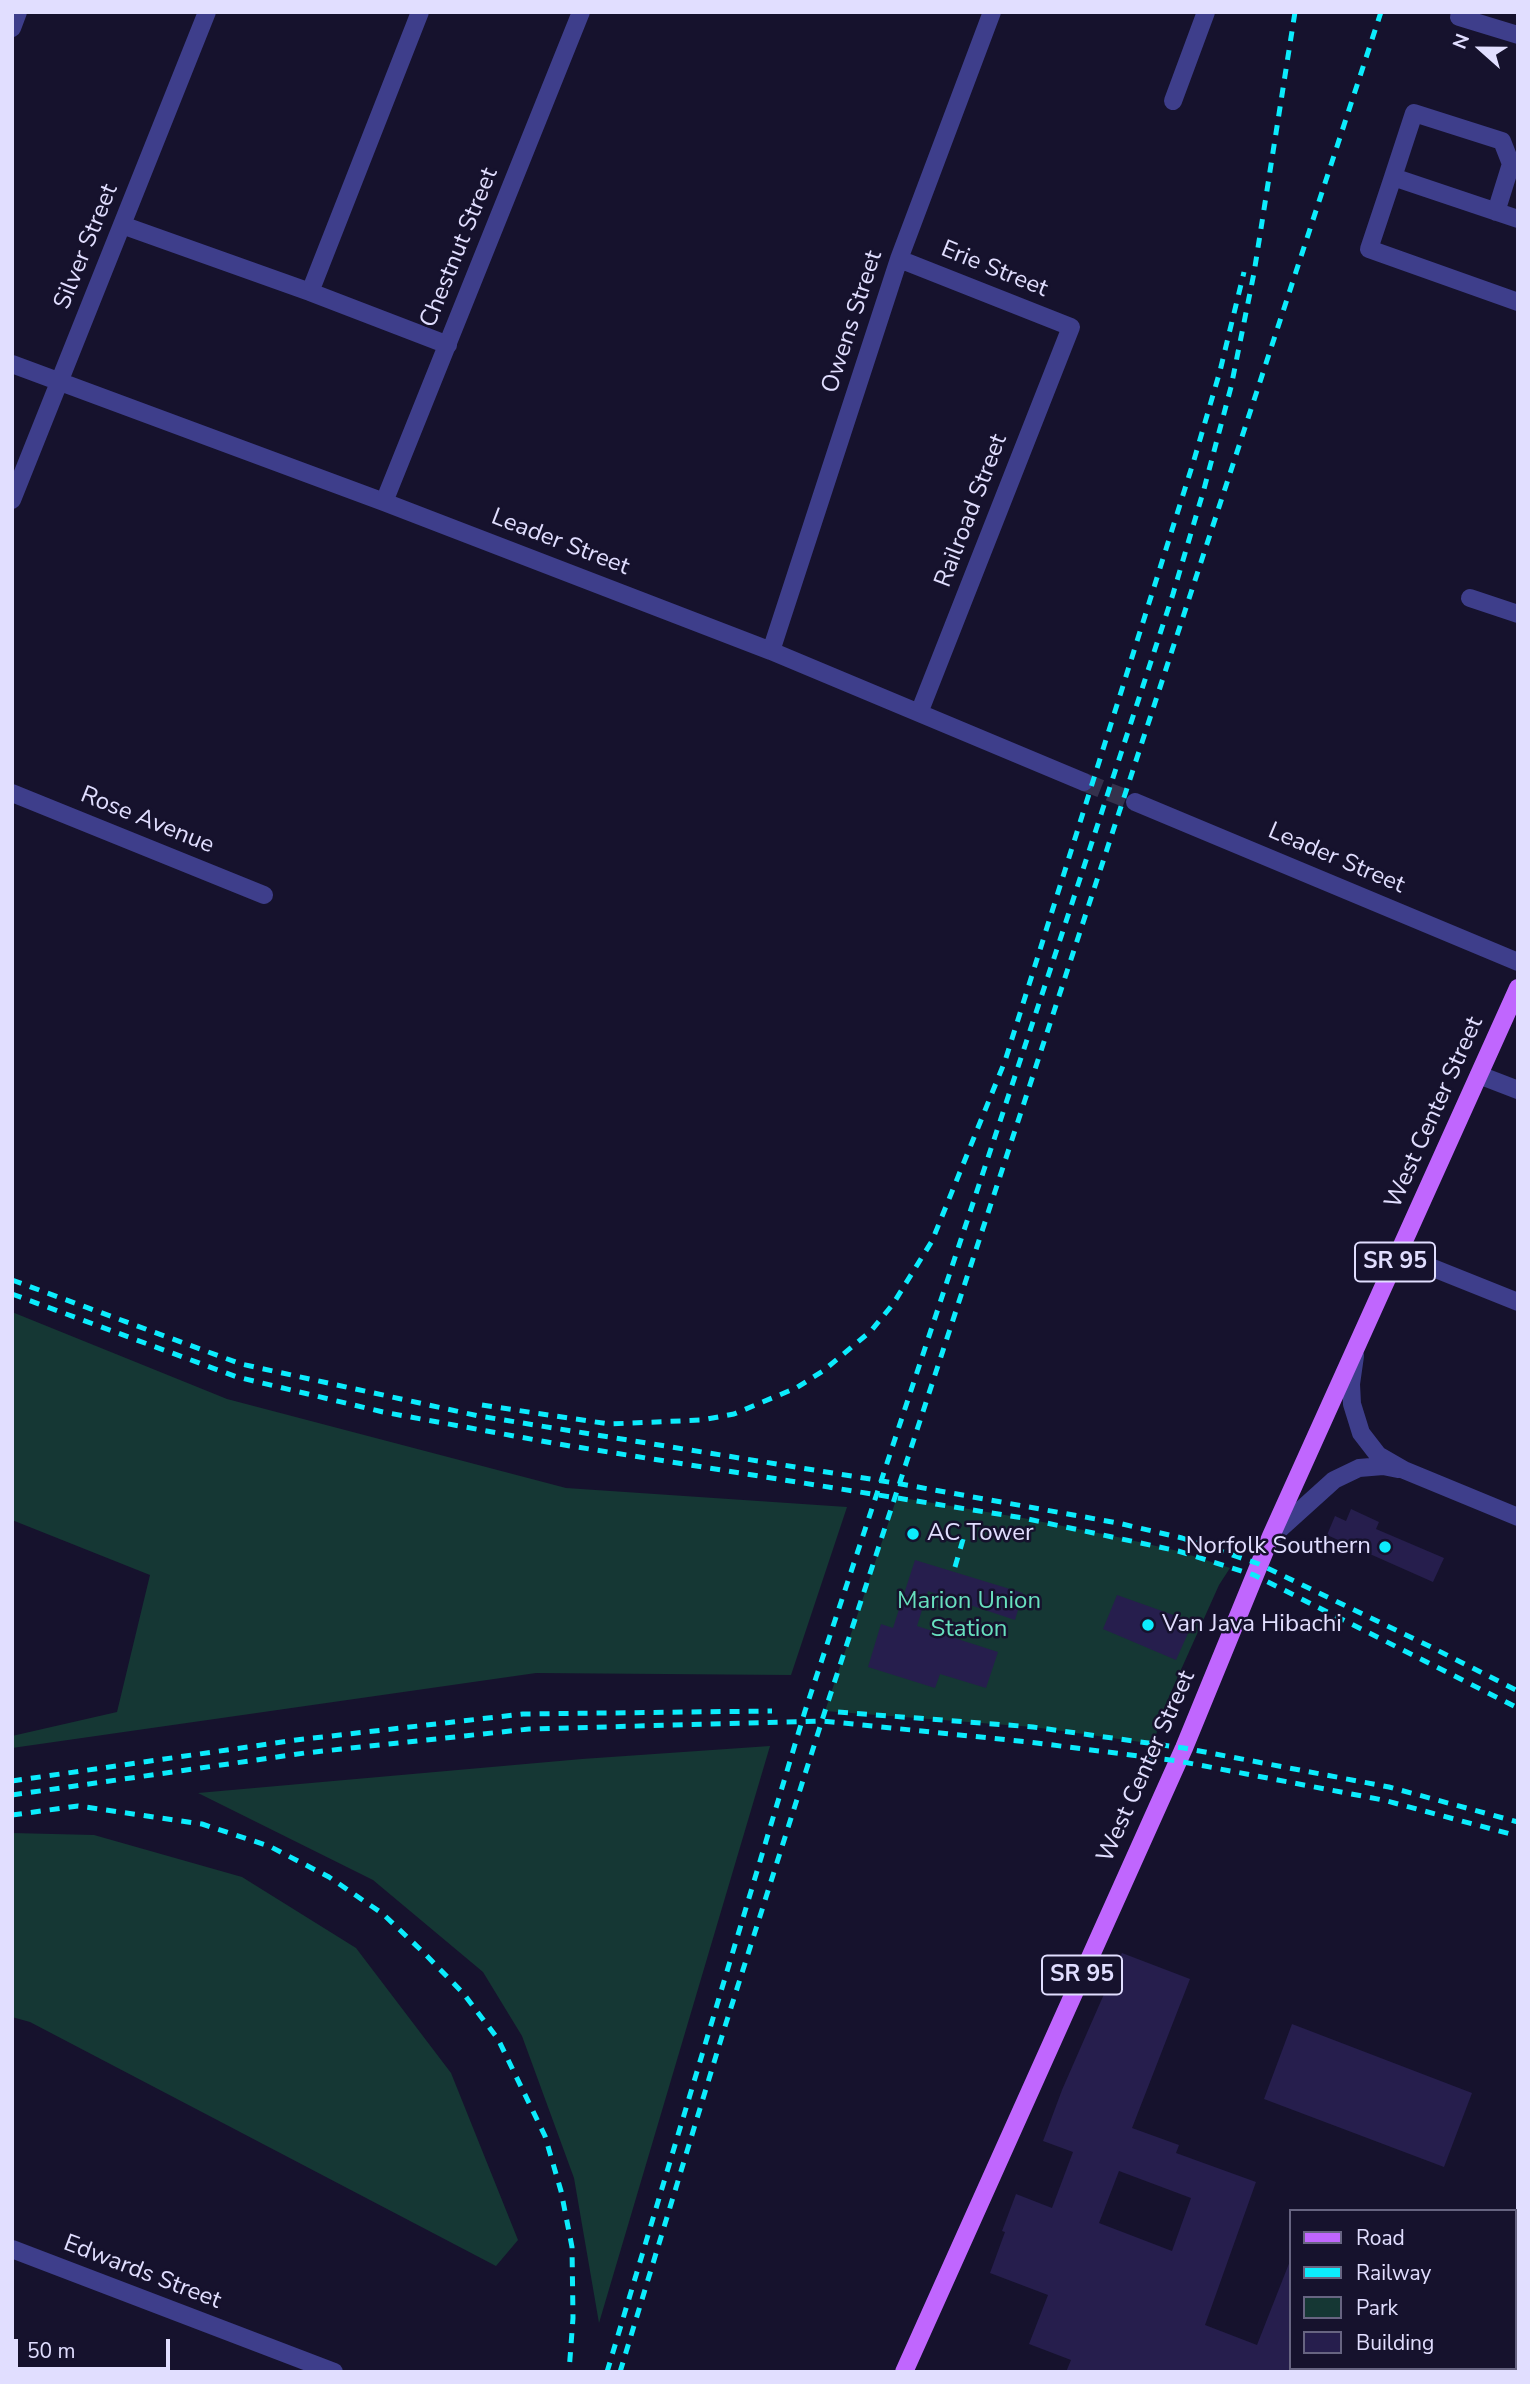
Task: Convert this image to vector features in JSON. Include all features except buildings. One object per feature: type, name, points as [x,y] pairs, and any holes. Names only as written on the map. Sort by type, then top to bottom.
[{"type":"main road","name":"West Center Street","points":[[904,2372],[1181,1755],[1271,1536],[1518,988]]},
{"type":"street","points":[[12,28],[19,12]]},
{"type":"street","name":"Silver Street","points":[[12,500],[207,12]]},
{"type":"street","points":[[310,292],[420,12]]},
{"type":"street","name":"Chestnut Street","points":[[384,502],[581,12]]},
{"type":"street","name":"Owens Street","points":[[771,651],[899,259],[992,12]]},
{"type":"street","points":[[1173,101],[1206,12]]},
{"type":"street","points":[[1459,17],[1518,35]]},
{"type":"street","points":[[1496,212],[1511,164],[1502,141],[1414,113],[1369,249],[1518,302]]},
{"type":"street","points":[[1393,177],[1518,219]]},
{"type":"street","points":[[122,225],[448,345]]},
{"type":"street","name":"Erie Street","points":[[899,259],[1071,327]]},
{"type":"street","name":"Railroad Street","points":[[919,713],[1071,327]]},
{"type":"street","name":"Leader Street","points":[[12,364],[384,502],[771,651],[1084,782]]},
{"type":"street","points":[[1471,598],[1518,614]]},
{"type":"street","name":"Rose Avenue","points":[[12,793],[264,895]]},
{"type":"street","name":"Leader Street","points":[[1135,802],[1518,962]]},
{"type":"street","points":[[1479,1075],[1518,1090]]},
{"type":"street","points":[[1398,1254],[1518,1302]]},
{"type":"street","points":[[1356,1349],[1352,1404],[1361,1433],[1378,1455],[1404,1470],[1518,1517]]},
{"type":"street","points":[[1271,1536],[1335,1480],[1359,1468],[1383,1466],[1404,1470]]},
{"type":"street","name":"Edwards Street","points":[[12,2249],[334,2372]]},
{"type":"green space","points":[[12,1312],[227,1399],[566,1488],[847,1507],[791,1675],[536,1673],[12,1748],[12,1736],[117,1712],[150,1575],[12,1520]]},
{"type":"green space","name":"Marion Union Station","points":[[897,1497],[1113,1536],[1178,1551],[1230,1568],[1219,1585],[1171,1692],[1158,1723],[1155,1744],[1033,1727],[825,1711]]},
{"type":"green space","points":[[770,1746],[599,2323],[574,2178],[522,2036],[483,1972],[373,1880],[198,1793],[582,1759]]},
{"type":"green space","points":[[12,1833],[94,1835],[242,1877],[356,1948],[451,2073],[518,2240],[496,2266],[30,2022],[12,2017]]},
{"type":"tunnel","points":[[1084,782],[1135,802]]},
{"type":"railway","points":[[607,2372],[805,1711],[1173,594],[1204,489],[1231,387],[1254,273],[1295,12]]},
{"type":"railway","points":[[620,2372],[722,2036],[825,1711],[1381,12]]},
{"type":"railway","points":[[482,1405],[609,1424],[702,1420],[734,1414],[796,1388],[823,1371],[871,1331],[893,1304],[932,1241],[1005,1061],[1194,460],[1220,371],[1244,272]]},
{"type":"railway","points":[[12,1280],[241,1364],[479,1416],[901,1484],[1118,1523],[1182,1538],[1259,1564],[1518,1691]]},
{"type":"railway","points":[[12,1294],[237,1377],[383,1412],[558,1444],[1023,1518],[1178,1551],[1254,1575],[1518,1708]]},
{"type":"railway","points":[[955,1567],[964,1536]]},
{"type":"railway","points":[[12,1781],[296,1740],[523,1714],[772,1711]]},
{"type":"railway","points":[[838,1712],[1033,1727],[1184,1748],[1389,1787],[1518,1822]]},
{"type":"railway","points":[[12,1795],[305,1753],[529,1729],[823,1721],[1029,1742],[1178,1761],[1383,1800],[1518,1836]]},
{"type":"railway","points":[[12,1815],[78,1806],[202,1824],[269,1846],[329,1877],[383,1914],[424,1953],[463,1993],[498,2039],[545,2136],[561,2191],[572,2247],[573,2318],[569,2372]]},
{"type":"place","name":"AC Tower","points":[[913,1534]]},
{"type":"place","name":"Norfolk Southern","points":[[1385,1547]]},
{"type":"place","name":"Van Java Hibachi","points":[[1148,1625]]}]
